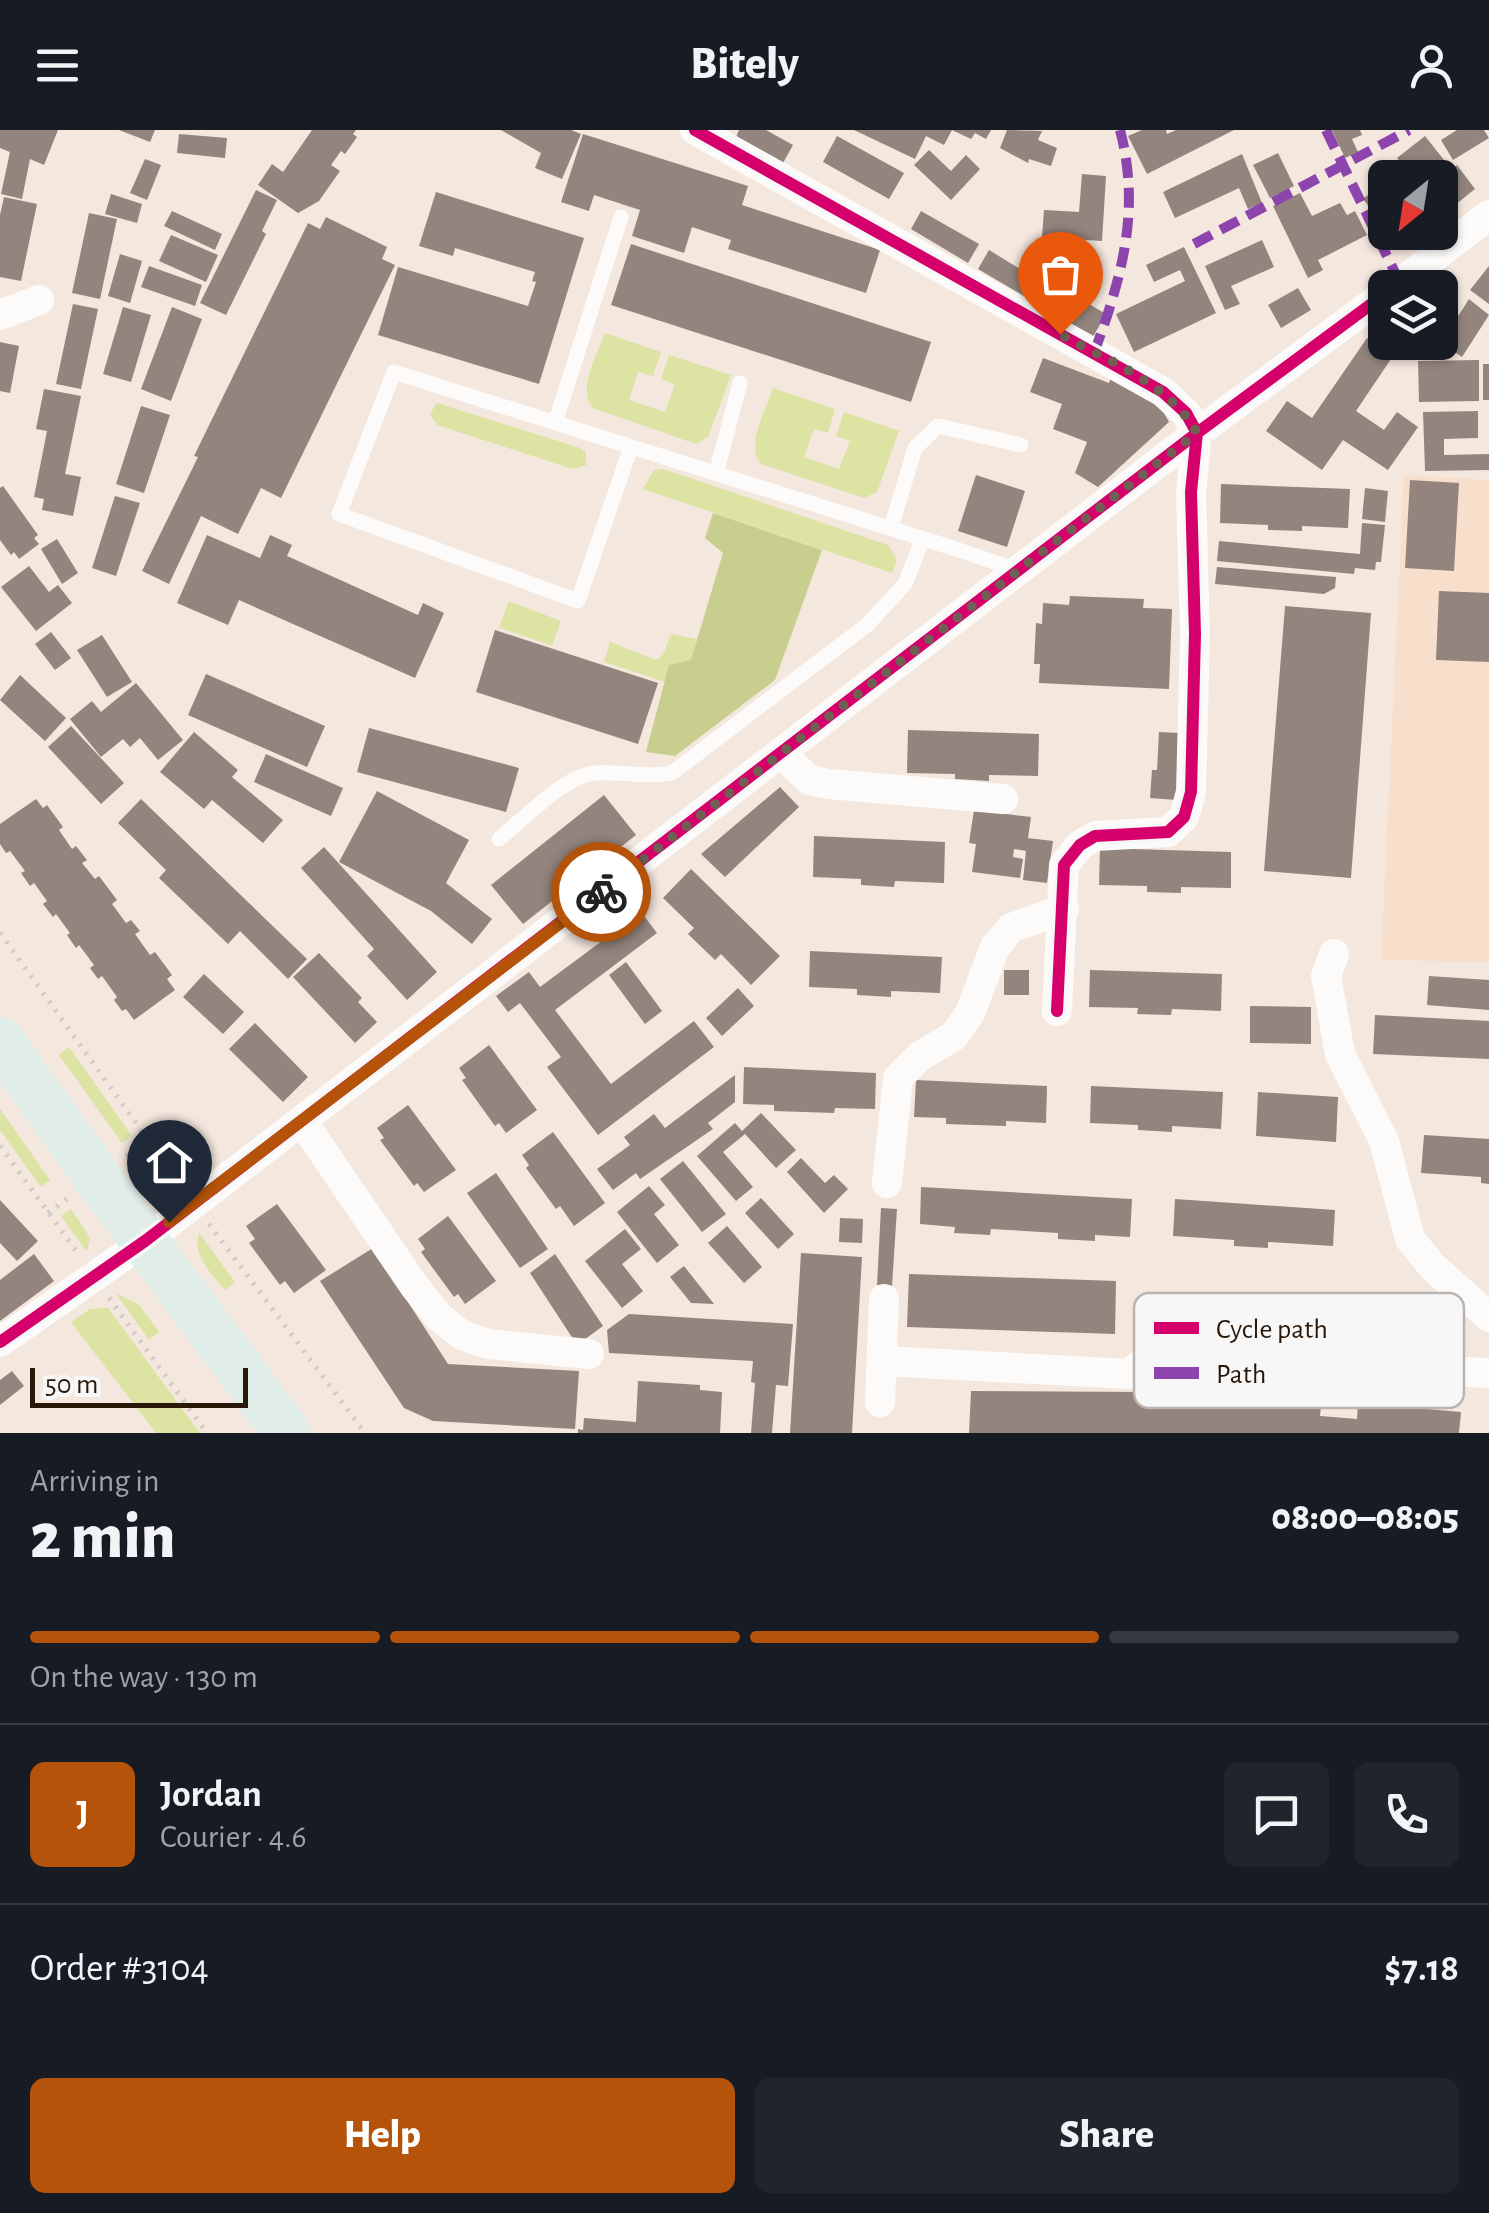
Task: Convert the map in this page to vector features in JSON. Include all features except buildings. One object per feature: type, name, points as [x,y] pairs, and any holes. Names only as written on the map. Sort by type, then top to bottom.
[{"type":"main road","points":[[0,1041],[287,1433]]},
{"type":"street","points":[[695,130],[1163,392],[1186,414],[1197,433],[1191,492],[1195,634],[1191,792],[1184,817],[1168,832],[1095,836],[1080,845],[1064,864],[1057,1011]]},
{"type":"street","points":[[1417,270],[1489,215]]},
{"type":"street","points":[[0,314],[39,300]]},
{"type":"street","points":[[0,1342],[144,1241],[1197,433],[1368,307]]},
{"type":"street","points":[[782,754],[809,780],[1004,799]]},
{"type":"street","points":[[887,1183],[898,1078],[920,1056],[954,1036],[970,1013],[995,947],[1011,928],[1064,909]]},
{"type":"street","points":[[1334,954],[1326,976],[1340,1054],[1384,1141],[1410,1239],[1462,1293]]},
{"type":"street","points":[[302,1121],[415,1288],[439,1317],[462,1335],[488,1344],[589,1354]]},
{"type":"street","points":[[1464,1295],[1489,1318]]},
{"type":"street","points":[[880,1402],[884,1299]]},
{"type":"street","points":[[884,1362],[1128,1374],[1134,1369]]},
{"type":"street","points":[[1464,1372],[1489,1373]]},
{"type":"lane","points":[[555,423],[621,217]]},
{"type":"lane","points":[[630,447],[578,601],[339,514],[394,372],[923,538],[1020,572]]},
{"type":"lane","points":[[716,474],[740,382]]},
{"type":"lane","points":[[891,528],[915,448],[938,426],[1021,445]]},
{"type":"lane","points":[[499,839],[573,779],[594,773],[651,776],[672,772],[867,625],[905,584],[923,538]]},
{"type":"shaded area","points":[[1404,475],[1489,480],[1489,962],[1381,960]]},
{"type":"green space","points":[[605,333],[661,352],[653,376],[638,372],[629,400],[665,412],[675,384],[661,379],[669,355],[731,375],[708,437],[696,444],[593,408],[588,381]]},
{"type":"green space","points":[[773,388],[835,409],[828,433],[814,429],[804,457],[839,469],[850,441],[836,436],[844,412],[899,431],[877,492],[864,498],[761,464],[756,437]]},
{"type":"green space","points":[[437,403],[580,448],[586,452],[586,465],[573,469],[437,425],[430,414]]},
{"type":"green space","points":[[663,469],[888,545],[897,560],[892,573],[643,489],[654,470]]},
{"type":"green space","points":[[713,513],[822,550],[775,680],[675,756],[646,752],[669,665],[691,660],[723,553],[705,538]]},
{"type":"green space","points":[[509,601],[561,621],[552,646],[499,627]]},
{"type":"green space","points":[[671,634],[697,639],[691,661],[670,665],[665,682],[604,662],[610,642],[656,660],[663,655]]},
{"type":"green space","points":[[69,1047],[132,1136],[122,1143],[59,1055]]},
{"type":"green space","points":[[0,1109],[50,1180],[41,1187],[0,1130]]},
{"type":"green space","points":[[71,1209],[90,1238],[87,1252],[61,1216]]},
{"type":"green space","points":[[199,1233],[235,1282],[225,1290],[200,1257]]},
{"type":"green space","points":[[116,1293],[139,1305],[159,1332],[149,1340]]},
{"type":"green space","points":[[108,1308],[200,1433],[156,1433],[71,1322],[90,1309]]},
{"type":"marked path","points":[[1094,353],[1113,297],[1125,243],[1129,188],[1120,130]]},
{"type":"marked path","points":[[1326,130],[1394,270]]},
{"type":"marked path","points":[[1194,244],[1409,130]]},
{"type":"cycle path","points":[[695,130],[1163,392],[1186,413],[1197,433],[1191,492],[1195,634],[1191,792],[1184,817],[1168,832],[1095,836],[1080,845],[1064,865],[1057,1011]]},
{"type":"cycle path","points":[[0,1342],[145,1241],[1197,433],[1368,307]]},
{"type":"way so far","points":[[601,892],[1197,433],[1186,414],[1163,392],[1060,334]]},
{"type":"route","points":[[169,1222],[601,892]]}]
